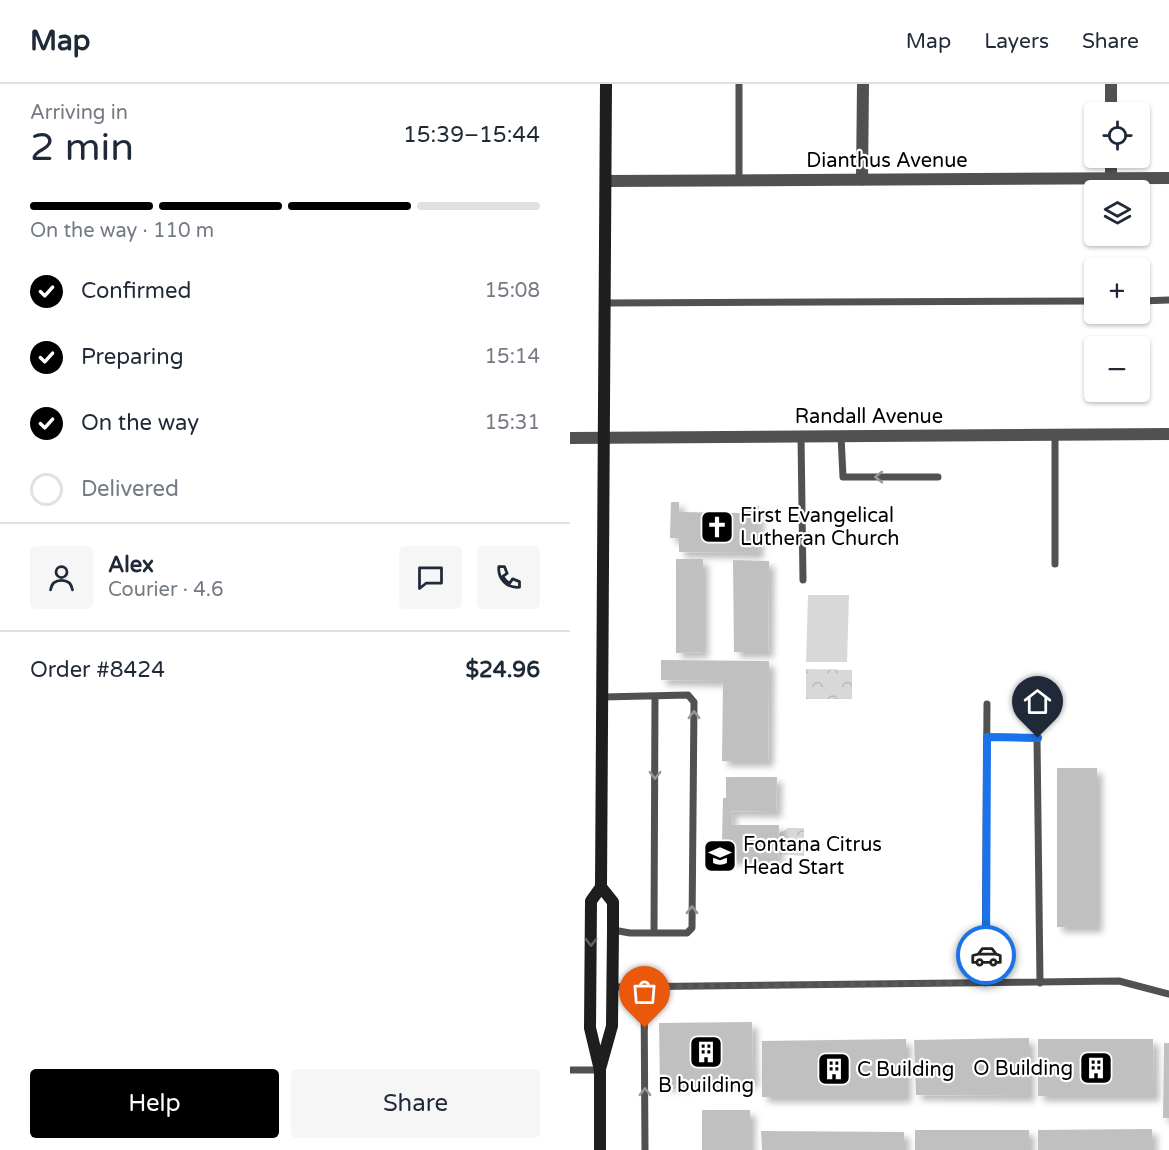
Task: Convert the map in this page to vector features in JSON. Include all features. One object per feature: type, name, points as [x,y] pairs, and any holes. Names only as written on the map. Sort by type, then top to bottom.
[{"type":"main road","points":[[600,1150],[600,1070],[591,1028],[591,900],[601,887],[606,84]]},
{"type":"main road","points":[[600,1070],[612,1026],[613,930],[613,902],[601,887]]},
{"type":"street","points":[[862,84],[862,180]]},
{"type":"street","points":[[1111,102],[1112,84]]},
{"type":"street","points":[[1111,168],[1111,178]]},
{"type":"street","name":"Dianthus Avenue","points":[[606,181],[1169,178]]},
{"type":"street","name":"Randall Avenue","points":[[570,438],[1169,434]]},
{"type":"lane","points":[[739,84],[739,181]]},
{"type":"lane","points":[[1150,301],[1169,300]]},
{"type":"lane","points":[[606,303],[1084,301]]},
{"type":"lane","points":[[1055,435],[1055,564]]},
{"type":"lane","points":[[801,436],[803,580]]},
{"type":"lane","points":[[841,436],[843,477],[938,477]]},
{"type":"lane","points":[[603,697],[688,695],[694,702],[692,928],[687,933],[613,930]]},
{"type":"lane","points":[[654,933],[655,696]]},
{"type":"lane","points":[[985,983],[987,704]]},
{"type":"lane","points":[[987,737],[1038,738],[1040,983]]},
{"type":"lane","points":[[612,987],[1119,981],[1169,994]]},
{"type":"lane","points":[[645,987],[645,1150]]},
{"type":"lane","points":[[570,1070],[600,1070]]},
{"type":"green space","points":[[808,595],[849,595],[847,662],[806,662]]},
{"type":"green space","points":[[806,669],[852,670],[852,699],[806,699]]},
{"type":"green space","points":[[788,828],[804,828],[804,856],[780,854],[780,833]]},
{"type":"building","points":[[671,502],[679,502],[679,512],[741,513],[741,506],[759,506],[758,553],[679,552],[679,538],[670,538]]},
{"type":"building","points":[[676,559],[703,559],[703,652],[676,653]]},
{"type":"building","points":[[733,560],[769,561],[768,652],[734,652]]},
{"type":"building","points":[[661,660],[769,661],[768,761],[722,761],[723,681],[661,680]]},
{"type":"building","points":[[1057,768],[1097,768],[1097,927],[1057,927]]},
{"type":"building","points":[[726,777],[777,777],[776,812],[731,811],[731,825],[779,825],[778,859],[728,859],[728,841],[722,841]]},
{"type":"building","name":"B building","points":[[752,1022],[753,1082],[660,1086],[659,1023]]},
{"type":"building","points":[[1029,1038],[1029,1096],[916,1095],[914,1040]]},
{"type":"building","name":"C Building","points":[[906,1039],[906,1097],[762,1097],[762,1041]]},
{"type":"building","name":"O Building","points":[[1038,1039],[1153,1039],[1154,1096],[1038,1096]]},
{"type":"building","points":[[1164,1043],[1169,1043],[1169,1118],[1163,1118]]},
{"type":"building","points":[[702,1110],[750,1110],[750,1150],[702,1150]]},
{"type":"building","points":[[1152,1129],[1152,1150],[1038,1150],[1038,1130]]},
{"type":"building","points":[[915,1130],[1029,1130],[1029,1150],[915,1150]]},
{"type":"building","points":[[761,1131],[904,1132],[904,1150],[762,1150]]},
{"type":"way so far","points":[[645,1028],[645,987],[985,983],[986,955]]},
{"type":"place","name":"First Evangelical Lutheran Church","points":[[717,527]]},
{"type":"place","name":"Fontana Citrus Head Start","points":[[720,856]]},
{"type":"place","name":"B building","points":[[706,1052]]},
{"type":"place","name":"O Building","points":[[1096,1068]]},
{"type":"place","name":"C Building","points":[[834,1069]]},
{"type":"route","points":[[986,955],[987,737],[1038,738]]}]
